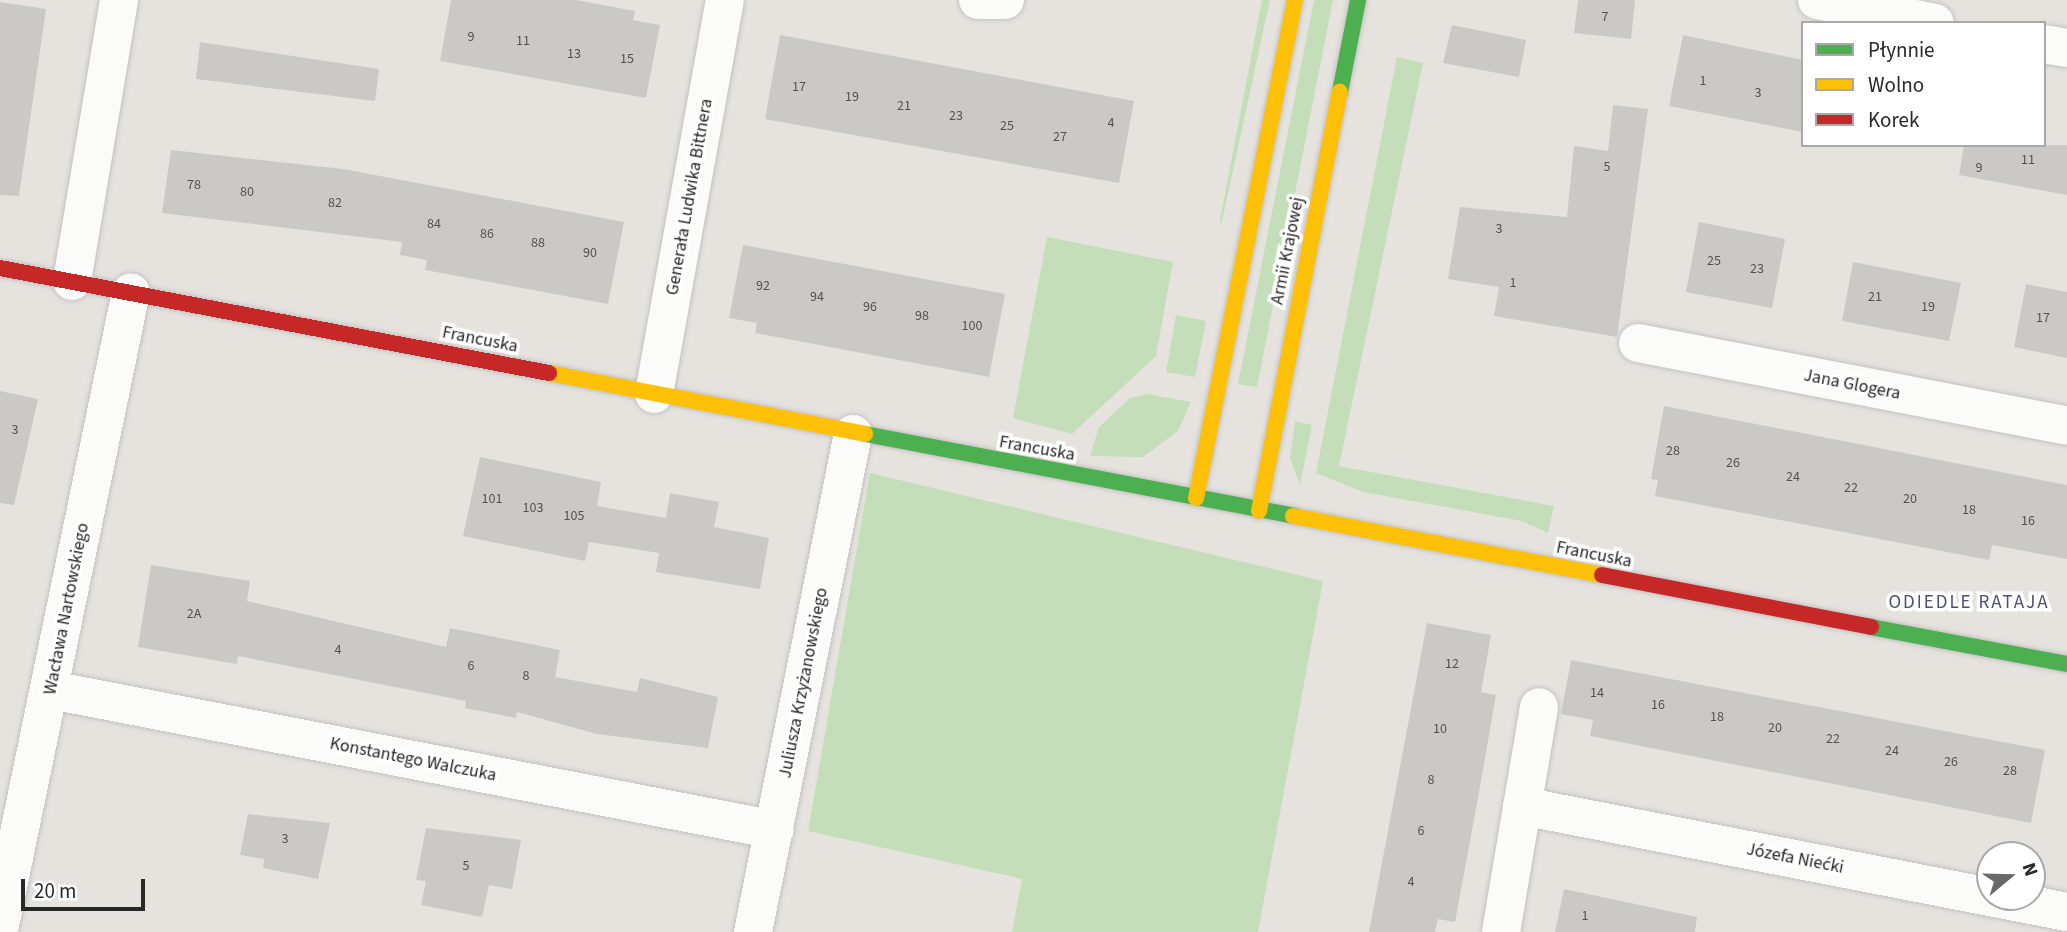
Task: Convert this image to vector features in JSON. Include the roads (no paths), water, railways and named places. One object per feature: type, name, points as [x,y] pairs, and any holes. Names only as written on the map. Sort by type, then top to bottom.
[{"type":"street","points":[[72,281],[119,0]]},
{"type":"street","name":"Generała Ludwika Bittnera","points":[[654,394],[725,0]]},
{"type":"street","points":[[1196,498],[1295,0]]},
{"type":"street","name":"Armii Krajowej","points":[[1259,511],[1357,0]]},
{"type":"street","points":[[1816,0],[1925,21]]},
{"type":"street","points":[[2046,44],[2067,48]]},
{"type":"street","name":"Francuska","points":[[0,268],[853,435],[2067,664]]},
{"type":"street","name":"Wacława Nartowskiego","points":[[0,925],[51,690],[131,292]]},
{"type":"street","name":"Jana Glogera","points":[[1638,343],[2067,426]]},
{"type":"street","name":"Juliusza Krzyżanowskiego","points":[[753,932],[853,435]]},
{"type":"street","name":"Konstantego Walczuka","points":[[51,690],[775,830]]},
{"type":"street","points":[[1501,932],[1539,707]]},
{"type":"street","name":"Józefa Niećki","points":[[1522,806],[2067,912]]},
{"type":"district","name":"ODIEDLE RATAJA","points":[[1969,603]]}]
